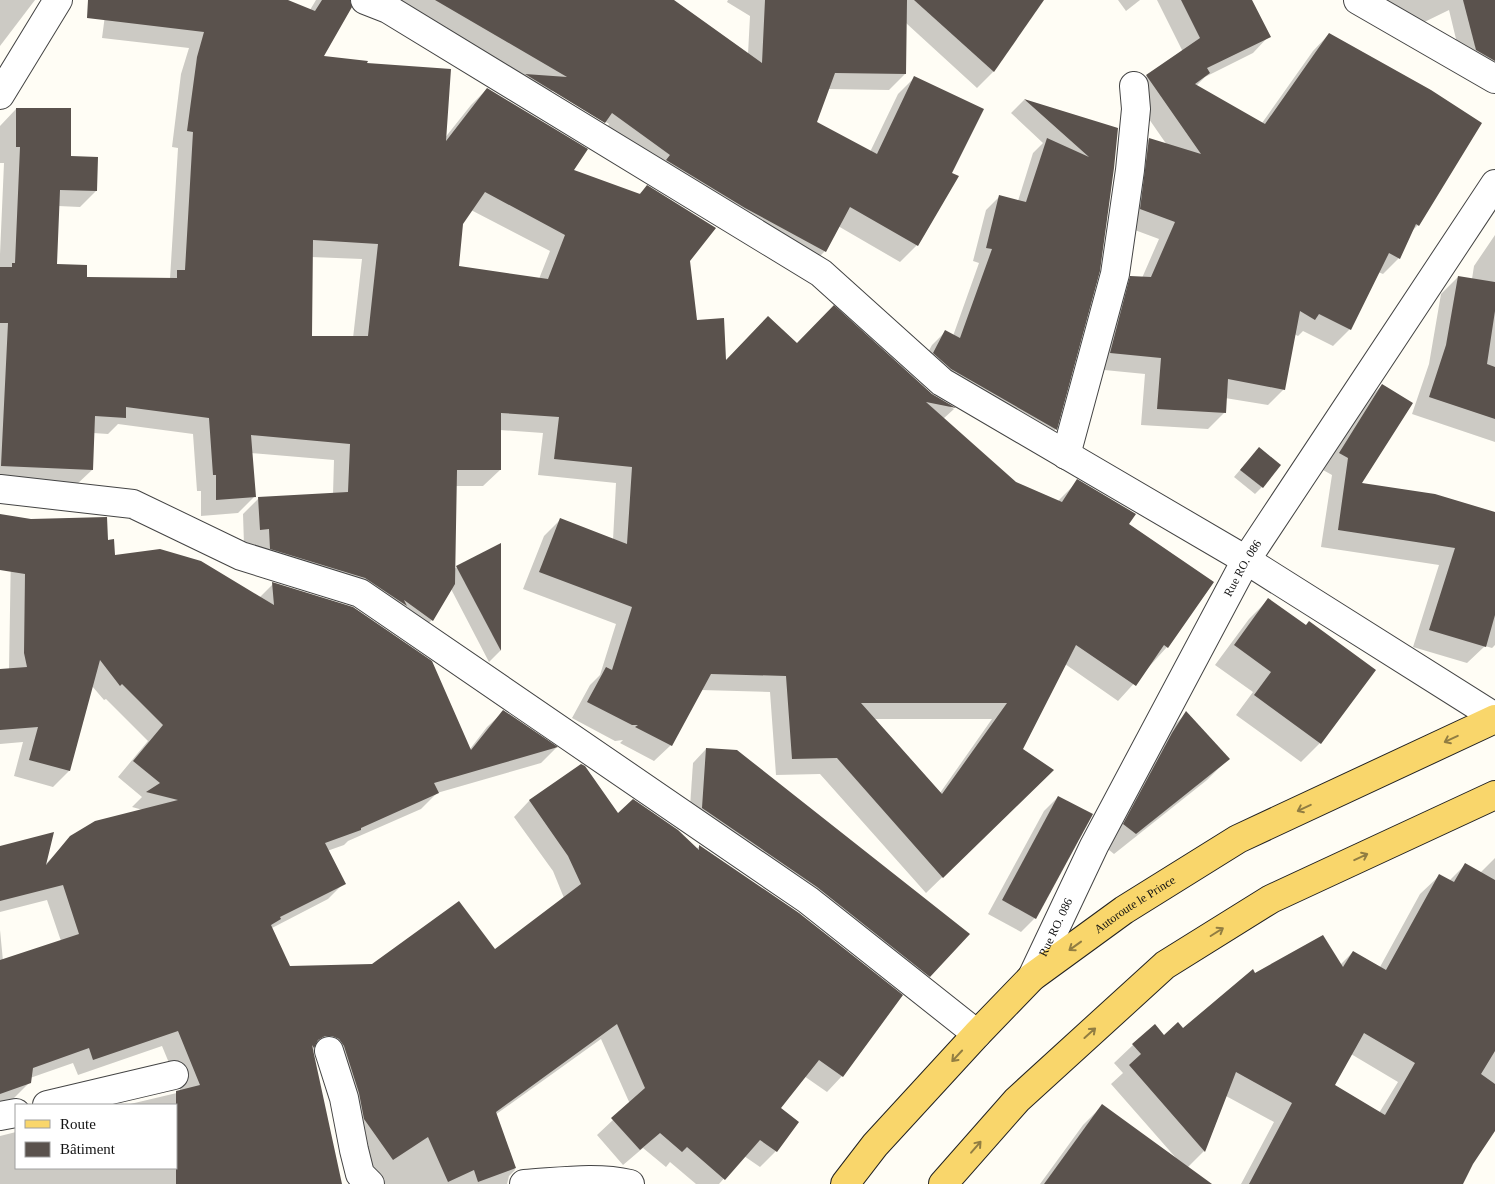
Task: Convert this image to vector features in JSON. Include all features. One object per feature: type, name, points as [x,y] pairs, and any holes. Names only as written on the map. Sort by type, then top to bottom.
[{"type":"main road","name":"Autoroute le Prince","points":[[845,1184],[875,1145],[1032,977],[1124,910],[1238,839],[1495,718]]},
{"type":"main road","points":[[943,1184],[1017,1100],[1165,965],[1271,899],[1495,795]]},
{"type":"street","points":[[0,95],[58,0]]},
{"type":"street","points":[[365,0],[388,9],[821,273],[942,382],[1246,560],[1495,718]]},
{"type":"street","points":[[1358,0],[1495,79]]},
{"type":"street","points":[[1066,455],[1115,274],[1132,153],[1136,109],[1134,86]]},
{"type":"street","name":"Rue RO. 086","points":[[1032,977],[1094,846],[1246,560],[1495,184]]},
{"type":"street","points":[[0,489],[133,504],[242,556],[360,593],[808,900],[977,1034]]},
{"type":"street","points":[[329,1051],[344,1098],[360,1174],[370,1184]]},
{"type":"street","points":[[51,1104],[174,1075]]},
{"type":"street","points":[[0,1116],[15,1113]]},
{"type":"street","points":[[524,1184],[584,1180],[615,1180],[630,1184]]},
{"type":"building","points":[[88,0],[288,0],[315,11],[322,0],[350,0],[352,7],[324,56],[368,61],[367,63],[451,69],[446,141],[487,88],[588,149],[574,170],[640,194],[647,185],[716,228],[690,261],[697,320],[724,318],[726,360],[768,316],[797,343],[834,305],[932,394],[956,408],[926,402],[1016,482],[1062,502],[1077,479],[1136,514],[1129,524],[1214,582],[1168,648],[1164,645],[1136,686],[1076,645],[1023,749],[1054,770],[943,878],[837,758],[792,759],[786,676],[711,674],[672,746],[635,727],[638,725],[632,725],[587,702],[606,667],[612,670],[632,607],[539,572],[560,518],[627,544],[632,467],[554,459],[559,417],[501,413],[501,470],[457,470],[455,584],[433,621],[404,600],[407,606],[365,578],[270,549],[269,529],[260,530],[258,497],[348,492],[350,444],[251,435],[256,497],[216,500],[216,475],[213,475],[209,418],[126,407],[126,418],[95,416],[93,470],[1,466],[8,323],[0,323],[0,267],[12,267],[12,263],[15,263],[20,147],[16,147],[16,108],[71,108],[71,156],[98,157],[97,191],[60,190],[57,264],[87,265],[87,277],[177,278],[177,270],[185,270],[193,132],[187,131],[197,57],[204,32],[87,18]],"holes":[[[485,192],[565,235],[548,279],[459,266],[463,224]],[[313,240],[378,244],[368,336],[312,336]],[[861,703],[1007,703],[942,794]]]},
{"type":"building","points":[[435,0],[674,0],[762,63],[765,0],[907,0],[906,74],[835,73],[817,122],[877,154],[914,76],[984,109],[952,173],[959,176],[918,246],[850,207],[826,252],[745,208],[666,160],[670,155],[612,113],[605,123],[525,74],[567,77]]},
{"type":"building","points":[[914,0],[1044,0],[994,72]]},
{"type":"building","points":[[1181,0],[1252,0],[1271,37],[1207,68],[1210,73],[1195,84],[1265,124],[1329,33],[1431,90],[1482,123],[1419,226],[1416,224],[1400,259],[1389,253],[1351,330],[1319,314],[1315,320],[1300,311],[1285,390],[1228,379],[1226,413],[1157,409],[1161,358],[1110,353],[1130,276],[1151,277],[1175,222],[1140,209],[1149,138],[1201,154],[1146,75],[1200,38]]},
{"type":"building","points":[[1463,0],[1495,0],[1495,61],[1476,50]]},
{"type":"building","points":[[1024,99],[1118,128],[1100,271],[1057,430],[951,369],[933,353],[945,330],[960,338],[992,249],[986,248],[999,195],[1026,202],[1047,138],[1089,157]]},
{"type":"building","points":[[1458,276],[1495,282],[1495,311],[1487,364],[1495,367],[1495,419],[1429,397],[1446,345]]},
{"type":"building","points":[[1382,384],[1413,403],[1362,483],[1435,494],[1495,512],[1495,615],[1486,647],[1429,630],[1455,548],[1338,530],[1348,458],[1339,453]]},
{"type":"building","points":[[1259,447],[1281,465],[1263,488],[1240,470]]},
{"type":"building","points":[[0,514],[31,519],[107,517],[108,540],[114,539],[115,555],[160,549],[201,561],[274,605],[272,582],[353,607],[432,661],[471,750],[503,710],[558,747],[434,783],[439,793],[361,828],[361,830],[325,843],[346,884],[280,917],[281,919],[271,925],[290,966],[372,964],[459,901],[495,949],[581,884],[568,856],[529,800],[581,764],[585,766],[618,813],[633,799],[678,830],[699,850],[699,845],[799,913],[903,995],[843,1077],[819,1060],[781,1108],[799,1122],[777,1152],[760,1140],[725,1180],[687,1147],[682,1152],[660,1133],[640,1150],[611,1118],[645,1088],[617,1024],[496,1112],[516,1168],[478,1182],[474,1170],[448,1182],[428,1137],[393,1160],[364,1119],[359,1093],[344,1046],[339,1039],[325,1036],[318,1040],[314,1048],[312,1045],[342,1184],[176,1184],[176,1169],[178,1169],[178,1104],[176,1104],[176,1091],[200,1085],[178,1031],[93,1060],[89,1048],[33,1068],[31,1083],[0,1094],[0,960],[79,934],[63,885],[0,901],[0,846],[54,832],[46,865],[70,836],[95,821],[178,800],[146,792],[160,783],[133,761],[163,725],[122,684],[120,686],[100,660],[70,771],[29,760],[38,727],[0,730],[0,669],[27,667],[24,653],[25,574],[0,570]]},
{"type":"building","points":[[501,543],[501,651],[456,566]]},
{"type":"building","points":[[1268,598],[1306,625],[1309,621],[1376,670],[1321,744],[1254,695],[1271,672],[1234,645]]},
{"type":"building","points":[[1186,711],[1230,759],[1136,834],[1123,824],[1172,733]]},
{"type":"building","points":[[706,748],[737,750],[970,934],[930,977],[817,887],[702,808]]},
{"type":"building","points":[[1058,796],[1093,814],[1036,919],[1002,900]]},
{"type":"building","points":[[1465,863],[1495,880],[1495,1051],[1481,1074],[1495,1084],[1495,1131],[1473,1164],[1463,1184],[1249,1184],[1292,1103],[1236,1072],[1205,1152],[1129,1065],[1141,1054],[1132,1044],[1155,1024],[1164,1035],[1178,1022],[1183,1028],[1253,969],[1255,973],[1323,935],[1343,967],[1353,951],[1386,970],[1439,874],[1454,882]],"holes":[[[1364,1033],[1415,1063],[1385,1115],[1335,1085]]]},
{"type":"building","points":[[1102,1104],[1212,1184],[1044,1184]]}]
